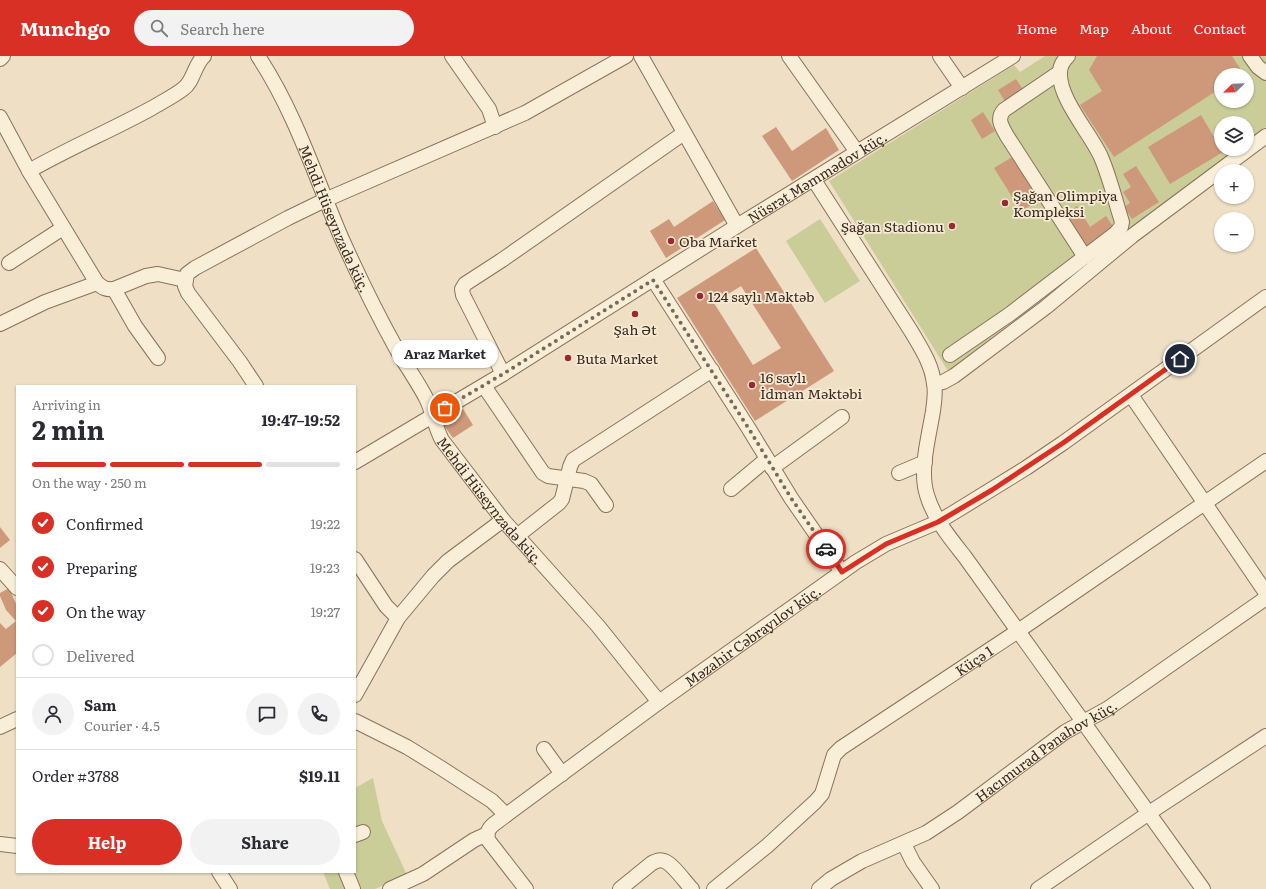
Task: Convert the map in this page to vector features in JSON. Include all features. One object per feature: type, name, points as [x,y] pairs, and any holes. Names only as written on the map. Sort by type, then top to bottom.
[{"type":"street","points":[[0,59],[3,56]]},
{"type":"street","points":[[29,171],[69,149],[128,121],[182,90],[190,83],[199,62],[204,56]]},
{"type":"street","name":"Mehdi Hüseynzadə küç.","points":[[258,56],[289,109],[310,158],[325,200],[357,273],[396,347],[425,397],[437,431],[442,440],[503,520],[598,626],[659,702]]},
{"type":"street","points":[[452,56],[489,109],[495,127]]},
{"type":"street","points":[[255,385],[240,362],[188,293],[185,286],[187,274],[195,268],[275,224],[325,200],[495,127],[540,105],[626,56]]},
{"type":"street","points":[[641,56],[737,226]]},
{"type":"street","points":[[940,56],[962,88]]},
{"type":"street","name":"Nüsrət Məmmədov küç.","points":[[356,461],[432,415],[484,386],[737,226],[814,180],[1013,56]]},
{"type":"street","points":[[950,355],[1010,314],[1116,233],[1121,227],[1122,222],[1100,156],[1068,101],[1061,81],[1060,72],[1062,63],[1068,56]]},
{"type":"street","points":[[1250,56],[1258,67],[1266,74]]},
{"type":"street","points":[[793,57],[857,152]]},
{"type":"street","points":[[1060,72],[1004,110],[1001,113],[1000,118],[1001,125],[1007,136],[1085,257]]},
{"type":"street","points":[[0,117],[29,171],[97,283],[102,287],[114,289],[146,276],[158,274],[185,280]]},
{"type":"street","points":[[503,374],[463,294],[462,289],[465,284],[502,260],[684,133]]},
{"type":"street","points":[[934,384],[943,382],[960,372],[1046,307],[1132,236],[1266,136]]},
{"type":"street","points":[[814,180],[911,331],[932,371],[935,396],[924,478],[926,494],[938,522],[1203,889]]},
{"type":"street","points":[[9,264],[63,228]]},
{"type":"street","points":[[653,280],[712,370],[791,498],[842,572]]},
{"type":"street","points":[[0,324],[45,302],[97,283]]},
{"type":"street","points":[[114,289],[135,326],[158,358]]},
{"type":"street","name":"Məzahir Cəbrayılov küç.","points":[[488,834],[489,829],[506,815],[659,702],[842,572],[886,544],[938,522],[1026,468],[1131,395],[1266,297]]},
{"type":"street","points":[[517,536],[562,499],[573,460],[712,370]]},
{"type":"street","points":[[484,386],[543,472],[548,476],[567,480],[584,481],[591,484],[606,504]]},
{"type":"street","points":[[1131,395],[1266,593]]},
{"type":"street","points":[[731,489],[842,417]]},
{"type":"street","name":"Küçə 1","points":[[714,889],[767,846],[815,802],[822,794],[834,755],[841,748],[1018,631],[1204,502],[1266,461]]},
{"type":"street","points":[[899,473],[925,462]]},
{"type":"street","points":[[356,693],[398,618],[440,567],[503,520]]},
{"type":"street","points":[[356,561],[386,606],[398,618]]},
{"type":"street","points":[[0,569],[16,587]]},
{"type":"street","name":"Hacımurad Pənahov küç.","points":[[819,889],[831,879],[862,861],[904,844],[926,833],[958,812],[1065,732],[1107,709],[1266,598]]},
{"type":"street","points":[[0,727],[16,719]]},
{"type":"street","points":[[356,722],[407,747],[484,795],[506,815]]},
{"type":"street","points":[[1038,889],[1149,813],[1266,736]]},
{"type":"street","points":[[544,749],[562,774]]},
{"type":"street","points":[[390,889],[423,874],[474,840],[488,834],[488,840],[493,848],[526,889]]},
{"type":"street","points":[[0,844],[16,846]]},
{"type":"street","points":[[904,844],[913,862],[932,889]]},
{"type":"street","points":[[620,889],[652,864],[663,860],[669,864],[692,889]]},
{"type":"street","points":[[220,873],[230,889]]},
{"type":"street","points":[[346,873],[353,889]]},
{"type":"green space","name":"Şağan Olimpiya Kompleksi","points":[[1045,56],[1266,56],[1266,127],[1254,136],[1254,116],[1214,116],[1214,156],[1228,156],[1217,164],[1214,164],[1214,167],[948,371],[829,181],[1014,65],[1020,72]]},
{"type":"green space","points":[[820,219],[860,281],[825,303],[786,241]]},
{"type":"green space","points":[[373,778],[382,821],[407,875],[375,889],[330,889],[323,873],[356,873],[356,787]]},
{"type":"building","points":[[1097,56],[1232,56],[1240,68],[1214,68],[1214,93],[1114,157],[1080,105],[1102,91],[1089,70]]},
{"type":"building","points":[[1016,79],[1024,91],[1006,103],[998,90]]},
{"type":"building","points":[[983,112],[995,131],[982,139],[971,120]]},
{"type":"building","points":[[1201,115],[1214,137],[1214,156],[1216,156],[1170,184],[1148,147]]},
{"type":"building","points":[[776,127],[792,151],[826,128],[839,150],[792,181],[762,136]]},
{"type":"building","points":[[1014,156],[1041,199],[1021,211],[994,168]]},
{"type":"building","points":[[1136,166],[1159,202],[1132,219],[1124,207],[1130,203],[1123,192],[1131,187],[1123,174]]},
{"type":"building","points":[[713,201],[725,220],[666,258],[650,231],[669,219],[674,227]]},
{"type":"building","points":[[1077,206],[1090,227],[1106,216],[1114,228],[1085,247],[1064,215]]},
{"type":"building","points":[[756,248],[834,371],[755,421],[677,298]],"holes":[[[741,286],[781,348],[753,365],[714,303]]]},
{"type":"building","points":[[463,409],[473,425],[453,438],[442,423]]},
{"type":"building","points":[[0,527],[10,540],[0,548]]},
{"type":"building","points":[[9,588],[16,604],[16,621],[6,610],[0,593]]},
{"type":"building","points":[[16,621],[16,654],[0,667],[0,623],[6,629]]},
{"type":"way so far","points":[[445,408],[484,386],[653,280],[712,370],[791,498],[826,549]]},
{"type":"place","name":"Şağan Olimpiya Kompleksi","points":[[1005,203]]},
{"type":"place","name":"Şağan Stadionu","points":[[952,226]]},
{"type":"place","name":"Oba Market","points":[[671,241]]},
{"type":"place","name":"124 saylı Məktəb","points":[[700,296]]},
{"type":"place","name":"Şah Ət","points":[[635,314]]},
{"type":"place","name":"Buta Market","points":[[568,358]]},
{"type":"place","name":"16 saylı İdman Məktəbi","points":[[752,385]]},
{"type":"place","name":"Araz Market","points":[[445,408]]},
{"type":"route","points":[[826,549],[842,572],[886,544],[946,518],[1051,452],[1180,359]]}]
